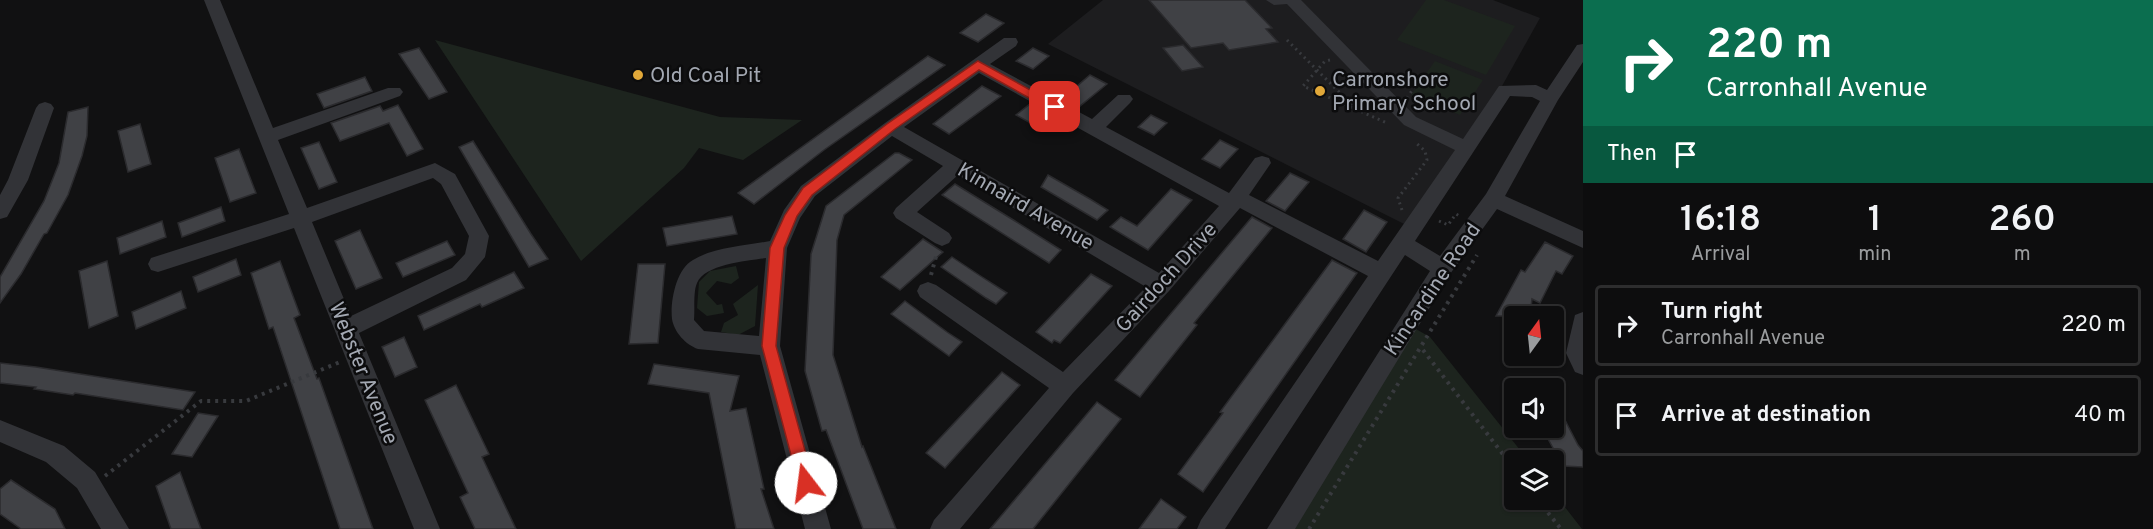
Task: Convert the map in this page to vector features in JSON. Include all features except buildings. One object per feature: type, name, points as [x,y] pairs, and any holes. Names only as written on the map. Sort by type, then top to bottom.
[{"type":"street","name":"Webster Avenue","points":[[213,0],[428,529]]},
{"type":"street","points":[[1274,0],[1286,0]]},
{"type":"street","points":[[1292,0],[1347,58],[1396,118],[1469,143]]},
{"type":"street","points":[[818,529],[769,346],[777,248],[791,215],[807,191],[891,127],[1010,42]]},
{"type":"street","name":"Kincardine Road","points":[[1280,529],[1443,268],[1493,199],[1550,99],[1583,49]]},
{"type":"street","points":[[978,65],[1234,201],[1382,273]]},
{"type":"street","points":[[1210,529],[1505,90],[1536,91],[1550,99]]},
{"type":"street","points":[[268,137],[394,92]]},
{"type":"street","points":[[1094,128],[1124,99]]},
{"type":"street","points":[[0,212],[9,180],[45,108]]},
{"type":"street","name":"Kinnaird Avenue","points":[[891,127],[1161,285]]},
{"type":"street","name":"Gairdoch Drive","points":[[943,529],[1065,386],[1161,285],[1234,201],[1262,164]]},
{"type":"street","points":[[942,238],[903,213],[957,165]]},
{"type":"street","points":[[158,264],[301,218],[435,170],[448,179],[479,237],[475,257],[459,274],[346,329]]},
{"type":"street","points":[[1493,199],[1583,240]]},
{"type":"street","points":[[1412,228],[1443,268]]},
{"type":"street","points":[[769,346],[698,339],[688,330],[683,320],[687,280],[699,266],[726,257],[777,248]]},
{"type":"street","points":[[928,291],[1065,386]]},
{"type":"street","points":[[1583,321],[1577,353],[1583,365]]},
{"type":"street","points":[[0,431],[55,454],[86,480],[116,529]]},
{"type":"path","points":[[1287,40],[1357,110]]},
{"type":"path","points":[[1347,58],[1325,61],[1303,86],[1357,110],[1396,118],[1423,74]]},
{"type":"path","points":[[1410,137],[1425,152],[1427,160],[1398,198],[1408,226],[1412,228],[1448,225],[1456,214],[1475,224]]},
{"type":"path","points":[[928,291],[942,238]]},
{"type":"path","points":[[1309,529],[1381,412],[1423,350],[1483,246]]},
{"type":"path","points":[[1423,350],[1504,456]]},
{"type":"path","points":[[91,488],[201,401],[246,401],[357,355]]},
{"type":"path","points":[[1546,510],[1561,529]]},
{"type":"shaded area","name":"Carronshore Primary School","points":[[1103,0],[1493,0],[1540,18],[1473,138],[1412,228],[1048,44]]},
{"type":"shaded area","points":[[1426,0],[1444,0],[1515,26],[1486,75],[1397,40]]},
{"type":"shaded area","points":[[435,40],[720,117],[802,120],[743,160],[699,148],[684,168],[581,261]]},
{"type":"shaded area","points":[[1435,61],[1483,80],[1460,115],[1411,95]]},
{"type":"shaded area","points":[[736,266],[739,278],[731,284],[717,281],[706,293],[717,305],[722,304],[724,313],[707,316],[697,308],[699,282],[710,271]]},
{"type":"shaded area","points":[[758,285],[755,326],[738,335],[721,332],[724,323],[738,315],[733,304]]},
{"type":"shaded area","points":[[1407,324],[1430,337],[1504,430],[1504,438],[1510,438],[1520,450],[1504,450],[1504,510],[1564,510],[1564,506],[1582,529],[1280,529]]},
{"type":"place","name":"Old Coal Pit","points":[[638,75]]},
{"type":"place","name":"Carronshore Primary School","points":[[1320,91]]},
{"type":"route","points":[[806,483],[769,346],[777,248],[791,215],[807,191],[978,65],[1055,107]]}]
